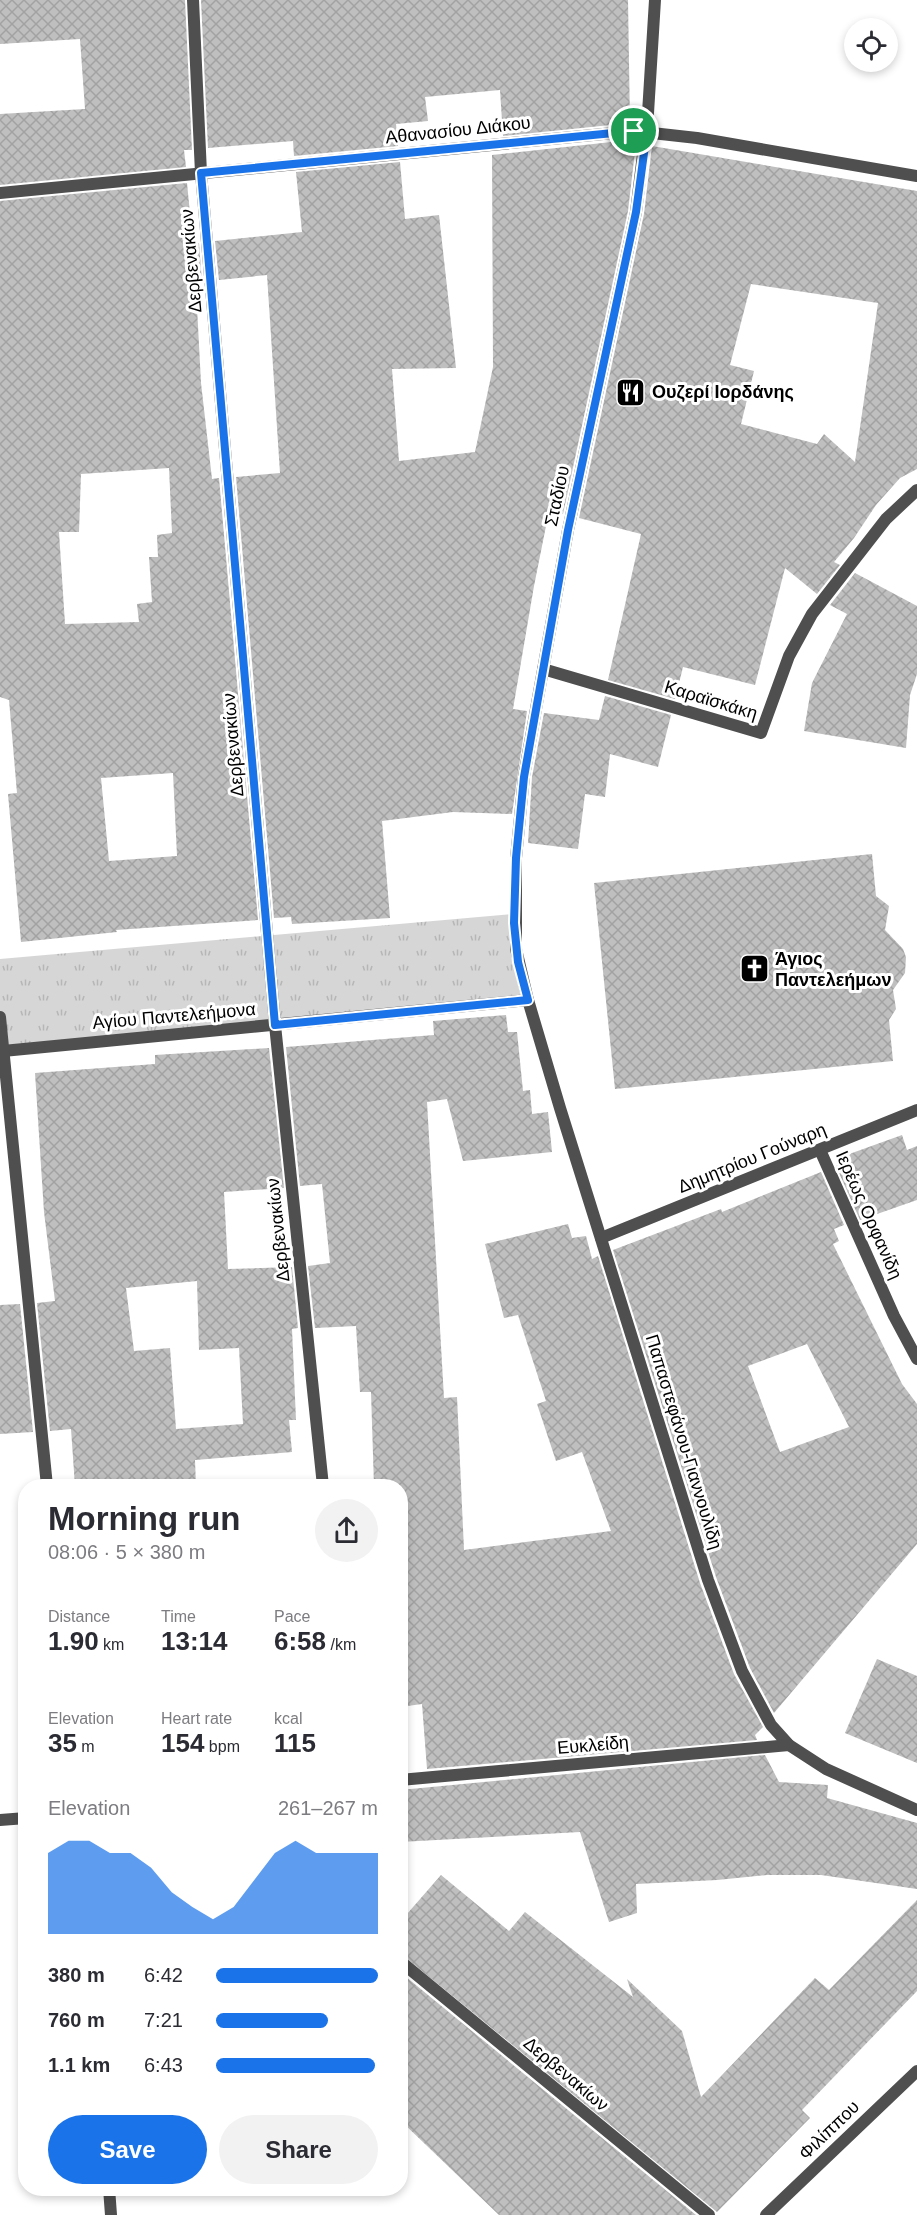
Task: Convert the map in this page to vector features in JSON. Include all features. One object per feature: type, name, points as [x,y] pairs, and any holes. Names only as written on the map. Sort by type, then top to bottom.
[{"type":"street","name":"Δερβενακίων","points":[[193,0],[201,173],[275,1025],[322,1479]]},
{"type":"street","name":"Σταδίου","points":[[528,1000],[515,930],[516,858],[524,777],[568,530],[636,212],[647,131],[654,0]]},
{"type":"street","name":"Αθανασίου Διάκου","points":[[0,193],[647,131],[917,176]]},
{"type":"street","name":"Καραϊσκάκη","points":[[543,669],[761,734],[785,664],[812,614],[886,519],[917,490]]},
{"type":"street","name":"Αγίου Παντελεήμονα","points":[[3,1051],[528,1000]]},
{"type":"street","name":"Παπαστεφάνου-Γιαννουλίδη","points":[[528,1000],[728,1640],[759,1705],[771,1725],[789,1745],[826,1769],[917,1810]]},
{"type":"street","points":[[0,1017],[45,1479]]},
{"type":"street","name":"Δημητρίου Γούναρη","points":[[601,1238],[917,1110]]},
{"type":"street","name":"Ιερέως Ορφανίδη","points":[[820,1150],[894,1316],[917,1359]]},
{"type":"street","name":"Ευκλείδη","points":[[408,1779],[789,1745]]},
{"type":"street","points":[[0,1820],[18,1819]]},
{"type":"street","name":"Δερβενακίων","points":[[408,1968],[709,2215]]},
{"type":"street","name":"Φιλίππου","points":[[766,2215],[917,2071]]},
{"type":"street","points":[[110,2196],[111,2215]]},
{"type":"green space","points":[[514,914],[528,1000],[3,1051],[0,1017],[0,959]]},
{"type":"building","points":[[0,0],[185,0],[192,150],[184,150],[186,167],[0,185],[0,114],[85,109],[80,39],[0,44]]},
{"type":"building","points":[[201,0],[628,0],[630,123],[503,136],[500,90],[425,97],[428,121],[396,124],[398,146],[294,156],[293,141],[208,148]]},
{"type":"building","points":[[630,140],[636,143],[628,211],[563,514],[549,511],[534,586],[513,709],[527,711],[512,814],[453,812],[382,821],[390,918],[292,924],[291,917],[274,918],[236,477],[280,473],[267,275],[219,280],[215,241],[302,232],[296,172],[400,162],[405,219],[439,215],[456,368],[392,369],[399,461],[475,452],[493,367],[492,155]]},
{"type":"building","points":[[652,146],[917,191],[917,469],[900,478],[876,505],[854,538],[834,562],[840,565],[817,594],[785,568],[755,685],[683,667],[675,699],[608,680],[641,534],[579,518],[644,214]],"holes":[[[751,284],[878,303],[855,462],[824,434],[817,444],[741,424],[754,371],[730,365]]]},
{"type":"building","points":[[187,183],[193,244],[199,243],[202,282],[197,283],[196,288],[201,383],[212,479],[219,478],[258,920],[116,930],[117,932],[21,942],[8,794],[17,793],[9,700],[0,697],[0,201]],"holes":[[[169,468],[172,533],[157,535],[158,557],[149,557],[152,602],[137,604],[139,622],[65,624],[59,532],[79,532],[81,474]],[[173,773],[177,856],[109,861],[101,778]]]},
{"type":"building","points":[[855,573],[917,606],[917,674],[910,695],[906,748],[804,731],[812,683],[847,614],[830,605]]},
{"type":"building","points":[[605,696],[671,715],[658,767],[610,754],[605,797],[585,794],[578,849],[528,843],[532,777],[544,713],[599,720]]},
{"type":"building","name":"Άγιος Παντελεήμων","points":[[872,854],[876,896],[889,906],[885,930],[903,949],[906,957],[905,973],[893,990],[896,1009],[889,1020],[893,1061],[615,1089],[594,883]]},
{"type":"building","points":[[506,1015],[508,1032],[517,1032],[523,1091],[530,1090],[532,1114],[548,1112],[552,1152],[463,1161],[447,1099],[427,1102],[444,1398],[457,1397],[464,1550],[611,1531],[582,1452],[556,1461],[537,1404],[546,1401],[518,1315],[504,1318],[485,1244],[568,1224],[572,1238],[586,1236],[592,1259],[598,1256],[700,1583],[734,1674],[763,1727],[755,1735],[757,1740],[427,1769],[422,1704],[408,1706],[408,1479],[374,1479],[371,1392],[360,1392],[356,1326],[315,1328],[308,1266],[330,1263],[322,1184],[300,1186],[286,1047],[434,1035],[433,1021]]},
{"type":"building","points":[[269,1048],[284,1188],[224,1192],[228,1269],[292,1267],[298,1328],[292,1329],[296,1420],[289,1420],[292,1452],[195,1460],[196,1479],[75,1479],[71,1429],[50,1431],[37,1303],[55,1301],[44,1212],[35,1073],[155,1064],[155,1055]],"holes":[[[197,1281],[199,1350],[239,1348],[243,1424],[176,1429],[170,1348],[134,1351],[126,1288]]]},
{"type":"building","points":[[902,1135],[907,1150],[917,1146],[917,1200],[860,1220],[836,1166],[843,1163],[841,1157]]},
{"type":"building","points":[[821,1172],[844,1225],[834,1229],[839,1241],[833,1244],[902,1384],[917,1404],[917,1544],[774,1713],[750,1668],[716,1577],[613,1250],[721,1209],[722,1212]],"holes":[[[807,1344],[849,1427],[780,1452],[748,1366]]]},
{"type":"building","points":[[20,1304],[33,1432],[0,1434],[0,1305]]},
{"type":"building","points":[[877,1659],[917,1676],[917,1763],[845,1733]]},
{"type":"building","points":[[765,1755],[779,1782],[828,1785],[827,1798],[917,1823],[917,1889],[821,1875],[767,1875],[636,1884],[637,1913],[609,1922],[580,1832],[408,1842],[408,1789]]},
{"type":"building","points":[[441,1875],[509,1931],[525,1912],[633,1997],[627,1979],[682,2031],[701,2097],[815,1978],[829,1990],[917,1900],[917,1991],[802,2110],[810,2118],[717,2212],[408,1960],[408,1913]]},
{"type":"building","points":[[408,1979],[696,2215],[499,2215],[408,2128]]},
{"type":"place","name":"Ουζερί Ιορδάνης","points":[[631,392]]},
{"type":"place","name":"Άγιος Παντελεήμων","points":[[754,969]]},
{"type":"route","points":[[634,131],[647,131],[640,189],[568,530],[518,822],[514,923],[518,962],[528,1000],[275,1025],[201,173],[634,131]]}]
